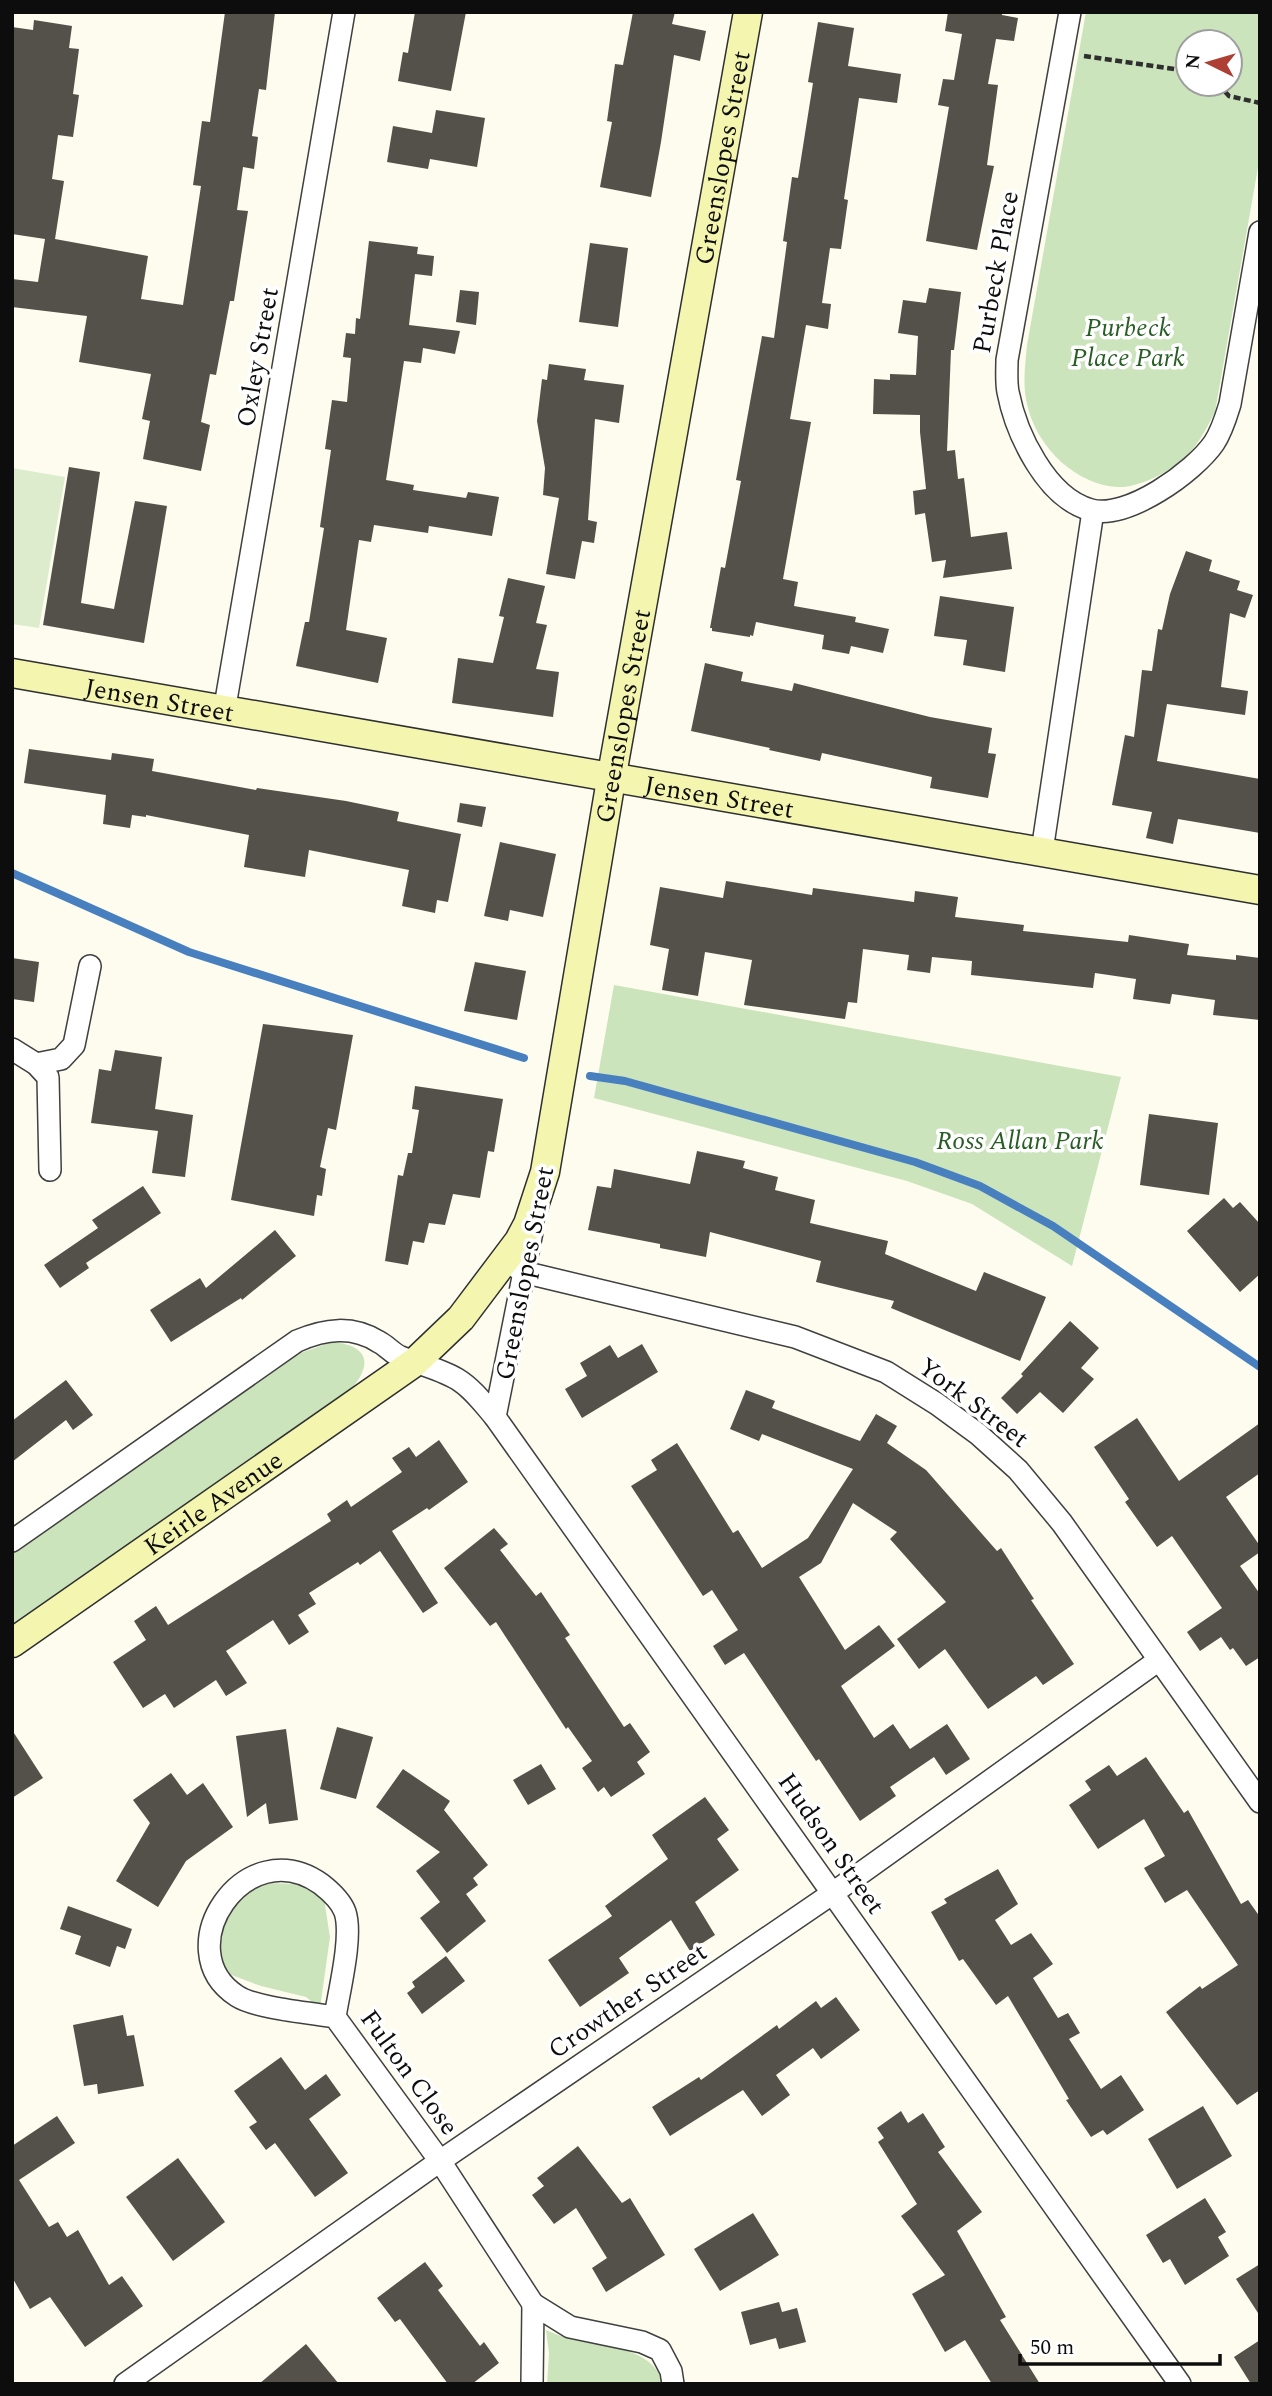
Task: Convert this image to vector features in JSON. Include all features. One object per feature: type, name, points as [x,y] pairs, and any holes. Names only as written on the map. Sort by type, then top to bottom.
[{"type":"street","name":"Oxley Street","points":[[224,712],[344,12]]},
{"type":"street","name":"Greenslopes Street","points":[[545,1172],[611,780],[748,12]]},
{"type":"street","name":"Purbeck Place","points":[[1070,12],[1007,360],[1007,389],[1024,443],[1039,468],[1074,503],[1093,511]]},
{"type":"street","points":[[1042,851],[1093,511],[1114,511],[1138,502],[1172,483],[1213,445],[1230,404],[1260,232]]},
{"type":"street","name":"Jensen Street","points":[[12,673],[611,780],[1260,890]]},
{"type":"street","points":[[36,1064],[61,1059],[74,1045],[90,967]]},
{"type":"street","points":[[12,1049],[36,1064],[48,1077],[50,1170]]},
{"type":"street","name":"Keirle Avenue","points":[[12,1643],[415,1362],[514,1266],[545,1172]]},
{"type":"street","name":"Greenslopes Street","points":[[495,1417],[514,1266]]},
{"type":"street","name":"York Street","points":[[514,1266],[795,1337],[886,1372],[937,1404],[978,1434],[1018,1470],[1062,1523],[1260,1802]]},
{"type":"street","points":[[12,1541],[297,1341],[333,1329],[356,1331],[380,1342],[397,1356],[415,1362]]},
{"type":"street","name":"Hudson Street","points":[[415,1362],[457,1380],[474,1393],[495,1417],[1180,2384]]},
{"type":"street","name":"Crowther Street","points":[[125,2384],[440,2161],[833,1893],[1159,1660]]},
{"type":"street","name":"Fulton Close","points":[[335,2017],[347,1936],[345,1912],[331,1892],[312,1878],[288,1871],[264,1873],[241,1883],[225,1898],[213,1919],[209,1941],[212,1964],[223,1985],[239,1998],[335,2017],[440,2161],[533,2304]]},
{"type":"street","points":[[533,2304],[533,2384]]},
{"type":"street","points":[[533,2304],[570,2327],[642,2342],[660,2350],[671,2371],[673,2384]]},
{"type":"path","points":[[1063,53],[1174,70]]},
{"type":"path","points":[[1238,98],[1260,103]]},
{"type":"green space","name":"Purbeck Place Park","points":[[1086,12],[1260,12],[1260,156],[1215,412],[1199,440],[1184,458],[1158,476],[1142,483],[1119,487],[1088,480],[1062,462],[1041,437],[1028,408],[1024,377],[1027,345]]},
{"type":"green space","points":[[12,468],[65,477],[39,628],[12,624]]},
{"type":"green space","name":"Ross Allan Park","points":[[614,985],[1121,1077],[1072,1266],[972,1204],[907,1181],[594,1098]]},
{"type":"green space","points":[[332,1342],[353,1347],[364,1357],[362,1372],[350,1390],[12,1628],[12,1551],[292,1356]]},
{"type":"green space","points":[[266,1883],[299,1884],[324,1899],[330,1937],[320,2008],[306,1997],[261,1986],[229,1974],[215,1947],[224,1920],[241,1896]]},
{"type":"green space","points":[[546,2330],[637,2355],[648,2361],[664,2384],[547,2384],[549,2353]]},
{"type":"building","points":[[225,12],[275,12],[266,90],[259,89],[252,136],[258,137],[254,169],[243,167],[237,210],[248,211],[234,301],[230,301],[216,375],[210,374],[201,422],[210,425],[201,471],[143,459],[150,421],[142,419],[151,374],[79,362],[87,316],[12,307],[12,279],[38,282],[45,239],[12,234],[12,27],[33,30],[34,20],[72,26],[69,48],[79,49],[73,94],[79,95],[73,137],[58,135],[52,179],[64,181],[55,239],[148,256],[141,299],[183,305],[201,186],[193,185],[202,121],[210,122]]},
{"type":"building","points":[[415,12],[466,12],[451,91],[398,81],[403,52],[408,53]]},
{"type":"building","points":[[633,12],[675,12],[672,24],[706,31],[700,61],[674,55],[651,197],[600,187],[612,122],[607,121],[615,64],[623,65]]},
{"type":"building","points":[[948,12],[1002,12],[1002,15],[1018,18],[1014,41],[996,39],[988,84],[998,85],[987,165],[994,166],[977,250],[926,241],[949,107],[938,105],[943,79],[954,80],[962,34],[945,31]]},
{"type":"building","points":[[818,22],[854,28],[848,66],[901,74],[897,103],[859,98],[844,199],[848,200],[841,249],[830,248],[822,303],[831,304],[828,329],[806,325],[790,419],[811,422],[783,579],[798,582],[794,606],[856,617],[855,622],[889,629],[883,653],[851,646],[849,654],[822,649],[824,635],[756,622],[753,636],[750,637],[712,631],[710,628],[721,567],[725,568],[741,481],[736,480],[762,336],[774,338],[787,242],[783,241],[792,177],[798,178],[813,83],[808,82]]},
{"type":"building","points":[[436,110],[485,118],[477,167],[430,159],[428,169],[387,162],[393,126],[432,133]]},
{"type":"building","points":[[369,241],[418,247],[417,254],[434,256],[432,276],[415,274],[409,325],[460,331],[455,354],[423,348],[421,363],[404,361],[386,480],[414,485],[413,490],[466,498],[468,492],[499,497],[492,536],[429,526],[428,533],[374,525],[371,542],[359,540],[346,630],[387,638],[378,683],[296,666],[305,622],[309,622],[324,528],[320,527],[331,450],[325,449],[332,400],[347,402],[351,358],[343,357],[346,333],[355,334],[356,318],[360,319]]},
{"type":"building","points":[[590,243],[628,248],[618,327],[579,322]]},
{"type":"building","points":[[929,288],[961,292],[954,350],[951,350],[947,451],[955,450],[958,479],[964,478],[971,537],[1007,532],[1012,569],[943,578],[946,560],[932,562],[925,513],[915,515],[913,491],[926,489],[920,415],[873,414],[874,379],[890,380],[890,374],[916,375],[918,336],[898,333],[903,300],[926,303]]},
{"type":"building","points":[[460,290],[479,292],[476,325],[456,322]]},
{"type":"building","points":[[549,364],[586,369],[584,380],[624,385],[619,423],[595,419],[588,520],[597,522],[594,543],[582,541],[575,579],[546,574],[559,498],[543,495],[545,468],[537,421],[542,379],[547,380]]},
{"type":"building","points":[[69,467],[100,472],[81,603],[114,609],[135,501],[167,506],[144,643],[43,625]]},
{"type":"building","points":[[1186,551],[1212,560],[1209,571],[1240,581],[1237,590],[1253,595],[1245,618],[1230,613],[1221,687],[1248,691],[1245,715],[1167,704],[1157,761],[1260,779],[1260,833],[1178,819],[1173,844],[1146,838],[1152,812],[1112,805],[1125,735],[1134,737],[1142,670],[1152,671],[1158,629],[1162,630],[1170,594]]},
{"type":"building","points":[[508,578],[545,586],[536,623],[547,625],[536,669],[559,672],[553,717],[452,703],[458,658],[493,663],[504,617],[499,616]]},
{"type":"building","points":[[940,596],[1014,607],[1005,672],[963,665],[967,640],[934,636]]},
{"type":"building","points":[[705,663],[743,672],[741,681],[792,691],[794,683],[930,717],[992,728],[988,753],[996,754],[988,798],[930,788],[932,777],[822,753],[820,761],[691,731]]},
{"type":"building","points":[[29,749],[111,760],[112,753],[154,759],[152,771],[256,790],[257,788],[346,801],[399,812],[397,821],[461,834],[448,902],[437,900],[435,913],[402,906],[409,870],[309,850],[305,877],[244,867],[249,835],[146,815],[132,815],[130,828],[103,824],[106,795],[24,783]]},
{"type":"building","points":[[460,803],[486,807],[482,827],[457,822]]},
{"type":"building","points":[[500,842],[556,854],[543,917],[510,910],[508,921],[484,916]]},
{"type":"building","points":[[726,881],[812,895],[813,888],[914,902],[915,891],[958,897],[955,917],[1024,925],[1023,931],[1128,942],[1129,935],[1189,944],[1187,955],[1236,960],[1236,955],[1260,958],[1260,1020],[1213,1015],[1215,1000],[1172,994],[1170,1004],[1133,999],[1136,979],[1095,973],[1093,988],[971,975],[972,961],[932,957],[930,973],[907,970],[909,955],[863,949],[857,1003],[848,1002],[845,1019],[744,1005],[752,960],[705,952],[698,996],[662,990],[669,949],[650,945],[660,887],[723,898]]},
{"type":"building","points":[[12,958],[39,962],[34,1002],[12,999]]},
{"type":"building","points":[[475,962],[526,971],[517,1020],[464,1011]]},
{"type":"building","points":[[263,1024],[353,1035],[336,1130],[328,1128],[320,1167],[326,1169],[322,1196],[317,1195],[314,1216],[231,1200]]},
{"type":"building","points":[[115,1050],[162,1057],[155,1109],[193,1115],[185,1177],[152,1173],[158,1131],[91,1123],[99,1069],[111,1071]]},
{"type":"building","points":[[415,1086],[503,1099],[494,1152],[488,1151],[480,1198],[453,1194],[445,1225],[429,1223],[424,1243],[413,1241],[408,1265],[385,1261],[398,1175],[403,1176],[408,1153],[412,1153],[419,1110],[412,1109]]},
{"type":"building","points":[[1149,1114],[1218,1123],[1209,1195],[1140,1185]]},
{"type":"building","points":[[697,1151],[745,1161],[743,1168],[778,1177],[775,1190],[815,1200],[810,1223],[888,1241],[885,1254],[976,1291],[984,1272],[1046,1297],[1020,1361],[891,1308],[894,1301],[816,1282],[821,1261],[710,1232],[706,1257],[660,1248],[660,1244],[588,1230],[597,1186],[611,1188],[614,1169],[690,1184]]},
{"type":"building","points":[[143,1186],[161,1213],[86,1263],[89,1268],[60,1288],[44,1265],[98,1228],[92,1220]]},
{"type":"building","points":[[1224,1198],[1233,1208],[1240,1202],[1260,1224],[1260,1274],[1240,1292],[1187,1231]]},
{"type":"building","points":[[275,1230],[296,1256],[242,1300],[241,1298],[171,1342],[150,1310],[200,1278],[206,1288]]},
{"type":"building","points":[[1070,1321],[1099,1348],[1081,1368],[1094,1379],[1063,1413],[1040,1392],[1017,1414],[1001,1398]]},
{"type":"building","points":[[642,1344],[658,1372],[582,1418],[565,1389],[587,1376],[580,1363],[610,1345],[618,1358]]},
{"type":"building","points":[[66,1380],[93,1415],[73,1430],[66,1420],[12,1462],[12,1421]]},
{"type":"building","points":[[746,1390],[775,1401],[772,1408],[860,1441],[876,1414],[897,1426],[887,1443],[926,1470],[997,1551],[1001,1548],[1034,1599],[1031,1600],[1074,1664],[1043,1685],[1036,1676],[988,1709],[945,1649],[919,1669],[897,1639],[946,1602],[890,1539],[897,1532],[853,1503],[821,1563],[799,1577],[845,1650],[879,1625],[895,1646],[841,1686],[874,1738],[893,1724],[910,1749],[947,1724],[970,1759],[946,1775],[934,1757],[890,1787],[896,1796],[860,1821],[819,1759],[816,1761],[744,1653],[725,1665],[713,1646],[738,1630],[712,1590],[703,1596],[631,1486],[657,1470],[651,1460],[677,1443],[733,1533],[738,1530],[762,1568],[808,1538],[853,1469],[762,1434],[759,1441],[730,1429]]},
{"type":"building","points":[[1137,1418],[1179,1481],[1260,1423],[1260,1473],[1226,1497],[1260,1546],[1260,1552],[1240,1566],[1260,1594],[1260,1657],[1246,1666],[1221,1637],[1200,1651],[1187,1632],[1222,1608],[1172,1536],[1157,1547],[1125,1502],[1129,1499],[1094,1447]]},
{"type":"building","points":[[439,1440],[468,1482],[429,1510],[427,1508],[392,1531],[438,1603],[423,1613],[380,1551],[309,1593],[316,1604],[298,1615],[309,1632],[289,1645],[273,1620],[226,1651],[247,1683],[226,1696],[216,1680],[174,1708],[165,1694],[143,1708],[113,1662],[146,1640],[134,1621],[156,1606],[168,1625],[331,1521],[327,1514],[347,1500],[351,1507],[402,1472],[392,1458],[409,1447],[416,1457]]},
{"type":"building","points":[[494,1528],[508,1544],[500,1550],[536,1596],[541,1592],[570,1635],[565,1638],[624,1727],[630,1723],[650,1752],[637,1762],[645,1774],[611,1797],[604,1787],[598,1792],[582,1768],[592,1761],[568,1727],[566,1729],[496,1622],[490,1626],[444,1568]]},
{"type":"building","points":[[337,1727],[373,1737],[356,1799],[320,1789]]},
{"type":"building","points":[[286,1729],[298,1820],[269,1824],[266,1803],[247,1817],[236,1736]]},
{"type":"building","points":[[12,1730],[43,1778],[12,1798]]},
{"type":"building","points":[[1146,1757],[1184,1813],[1188,1810],[1241,1904],[1248,1900],[1260,1917],[1260,2090],[1237,2105],[1166,2012],[1200,1986],[1202,1989],[1238,1965],[1187,1890],[1165,1903],[1144,1868],[1165,1856],[1144,1819],[1098,1849],[1069,1805],[1091,1790],[1085,1781],[1109,1765],[1117,1776]]},
{"type":"building","points":[[541,1764],[556,1789],[528,1805],[513,1780]]},
{"type":"building","points":[[403,1769],[450,1801],[444,1810],[488,1865],[473,1878],[478,1885],[466,1894],[486,1921],[447,1953],[420,1918],[440,1902],[416,1871],[440,1852],[376,1807]]},
{"type":"building","points":[[171,1773],[187,1795],[203,1783],[233,1827],[186,1861],[158,1907],[116,1881],[150,1823],[133,1800]]},
{"type":"building","points":[[705,1797],[729,1830],[717,1839],[739,1870],[695,1902],[715,1935],[690,1951],[671,1920],[619,1958],[629,1973],[580,2007],[548,1960],[612,1916],[605,1906],[668,1859],[652,1835]]},
{"type":"building","points":[[998,1869],[1018,1904],[995,1920],[1011,1945],[1031,1933],[1053,1964],[1033,1978],[1058,2018],[1068,2013],[1080,2033],[1069,2039],[1101,2089],[1121,2075],[1144,2110],[1107,2135],[1103,2130],[1091,2137],[1066,2100],[1069,2099],[1008,1996],[996,2005],[963,1959],[959,1961],[931,1912],[947,1903],[944,1899]]},
{"type":"building","points":[[68,1906],[132,1929],[125,1949],[117,1946],[110,1967],[75,1954],[81,1936],[60,1929]]},
{"type":"building","points":[[446,1956],[465,1981],[422,2014],[407,1993],[415,1987],[412,1982]]},
{"type":"building","points":[[836,1997],[860,2030],[821,2059],[813,2048],[776,2075],[790,2095],[762,2116],[743,2090],[670,2136],[652,2107],[699,2077],[701,2080],[777,2025],[779,2029],[816,2001],[821,2008]]},
{"type":"building","points":[[123,2015],[127,2036],[134,2035],[144,2086],[98,2094],[97,2084],[84,2086],[73,2025]]},
{"type":"building","points":[[281,2057],[305,2090],[326,2074],[341,2095],[309,2119],[348,2173],[315,2197],[275,2143],[266,2150],[249,2127],[257,2122],[234,2091]]},
{"type":"building","points":[[1203,2106],[1232,2156],[1177,2189],[1148,2139]]},
{"type":"building","points":[[901,2111],[908,2123],[923,2113],[945,2147],[938,2152],[982,2212],[957,2231],[1006,2317],[1000,2320],[1040,2384],[992,2384],[965,2340],[945,2352],[912,2294],[945,2275],[901,2216],[917,2204],[878,2142],[884,2138],[877,2128]]},
{"type":"building","points":[[57,2116],[75,2143],[19,2180],[49,2227],[58,2222],[67,2237],[78,2230],[109,2285],[122,2276],[143,2306],[85,2347],[50,2297],[30,2309],[12,2277],[12,2146]]},
{"type":"building","points":[[578,2146],[622,2203],[630,2198],[665,2255],[606,2292],[592,2268],[607,2258],[576,2208],[554,2224],[532,2195],[544,2186],[537,2178]]},
{"type":"building","points":[[178,2158],[225,2222],[173,2261],[126,2197]]},
{"type":"building","points":[[1205,2198],[1226,2232],[1218,2237],[1229,2256],[1185,2285],[1170,2259],[1163,2263],[1146,2235]]},
{"type":"building","points":[[753,2213],[779,2255],[720,2291],[694,2249]]},
{"type":"building","points":[[425,2262],[443,2286],[438,2290],[480,2346],[484,2342],[499,2363],[472,2384],[448,2384],[400,2319],[395,2322],[377,2298]]},
{"type":"building","points":[[1260,2264],[1260,2316],[1236,2279]]},
{"type":"building","points":[[779,2302],[782,2312],[797,2308],[806,2342],[779,2349],[776,2338],[750,2345],[741,2312]]},
{"type":"building","points":[[1260,2340],[1260,2384],[1251,2384],[1234,2357]]},
{"type":"building","points":[[306,2344],[339,2384],[259,2384]]},
{"type":"waterway","points":[[12,873],[189,952],[524,1058]]},
{"type":"waterway","points":[[590,1076],[625,1081],[915,1162],[980,1186],[1053,1226],[1260,1367]]}]
